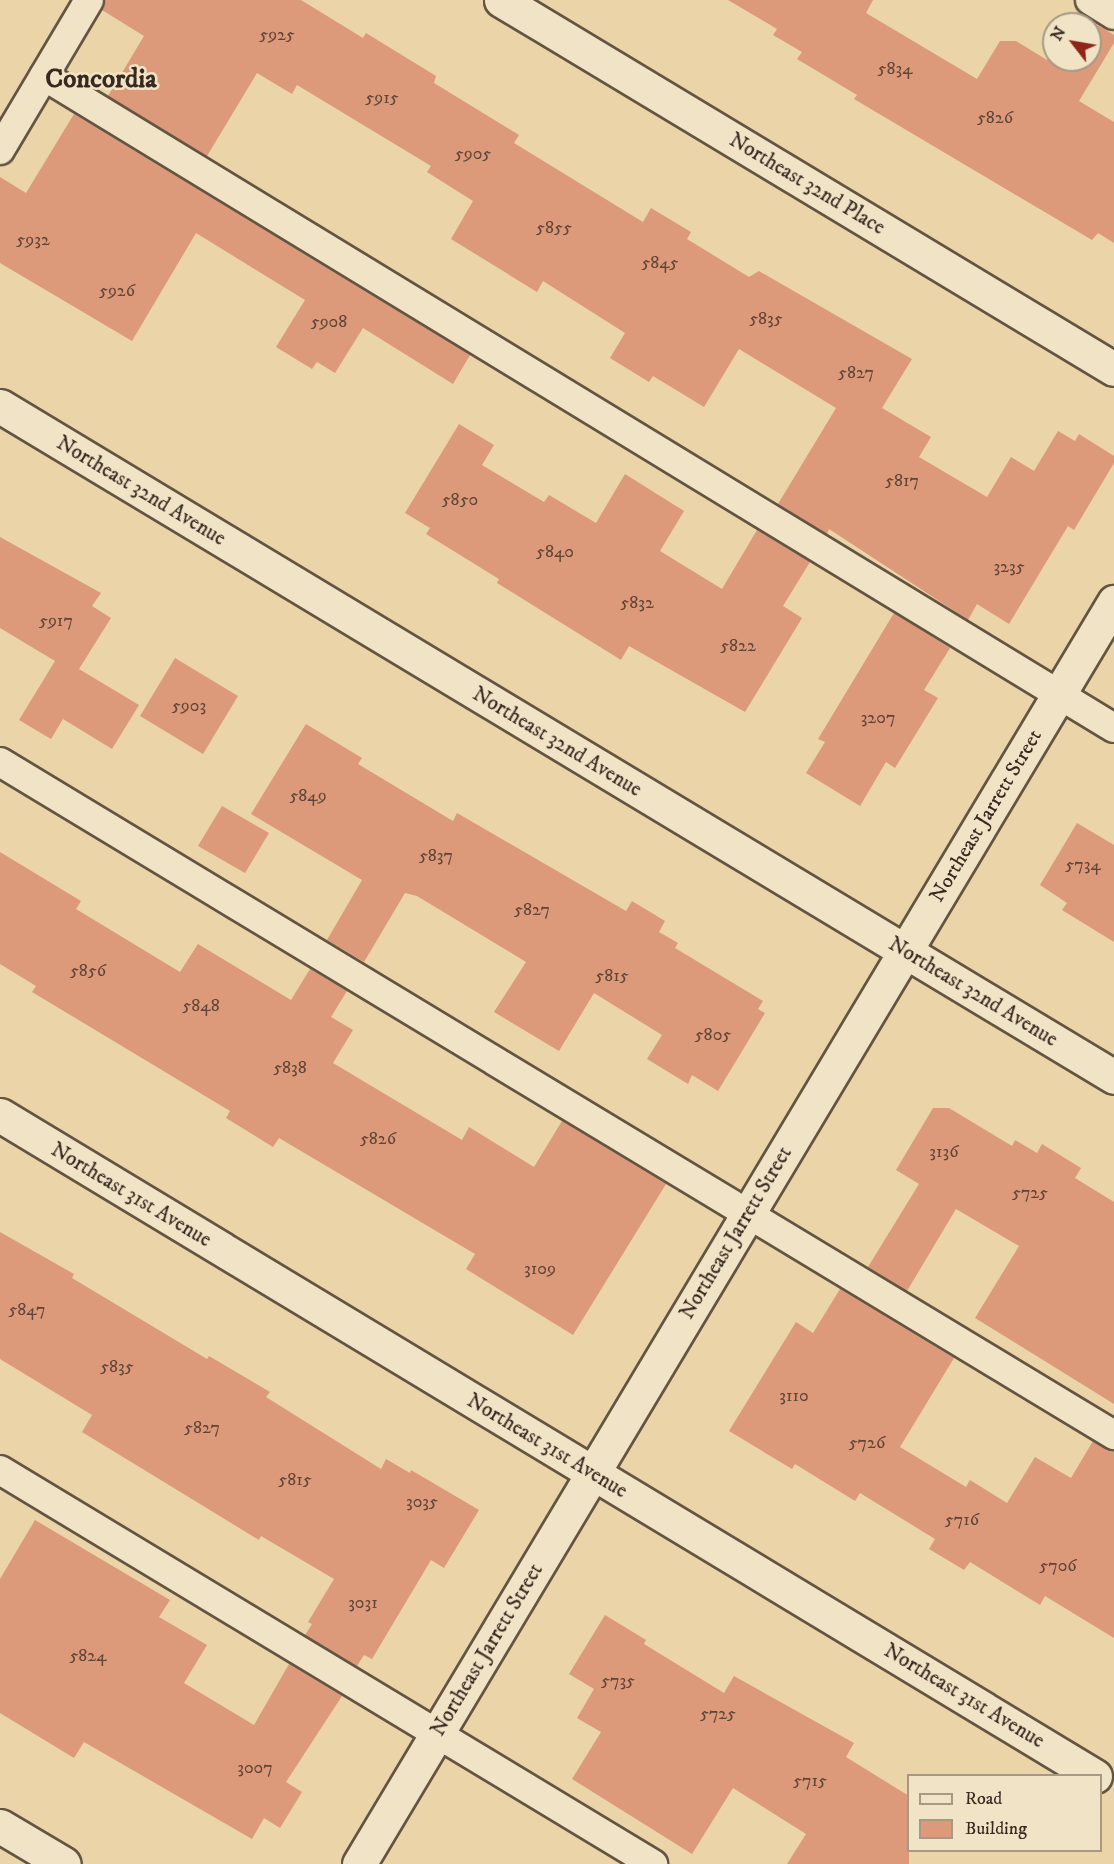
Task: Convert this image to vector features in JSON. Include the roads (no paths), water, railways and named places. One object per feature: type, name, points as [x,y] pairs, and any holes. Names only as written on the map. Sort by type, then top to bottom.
[{"type":"street","name":"Northeast 32nd Place","points":[[501,0],[1114,369]]},
{"type":"street","name":"Northeast 32nd Avenue","points":[[0,406],[1114,1077]]},
{"type":"street","name":"Northeast Jarrett Street","points":[[359,1864],[1114,602]]},
{"type":"street","name":"Northeast 31st Avenue","points":[[0,1115],[1092,1774]]},
{"type":"street","points":[[0,1826],[64,1864]]},
{"type":"lane","points":[[0,150],[89,0]]},
{"type":"lane","points":[[1090,0],[1114,15]]},
{"type":"lane","points":[[44,76],[1114,728]]},
{"type":"lane","points":[[0,762],[1114,1435]]},
{"type":"lane","points":[[0,1470],[653,1864]]},
{"type":"district","name":"Concordia","points":[[101,80]]}]
